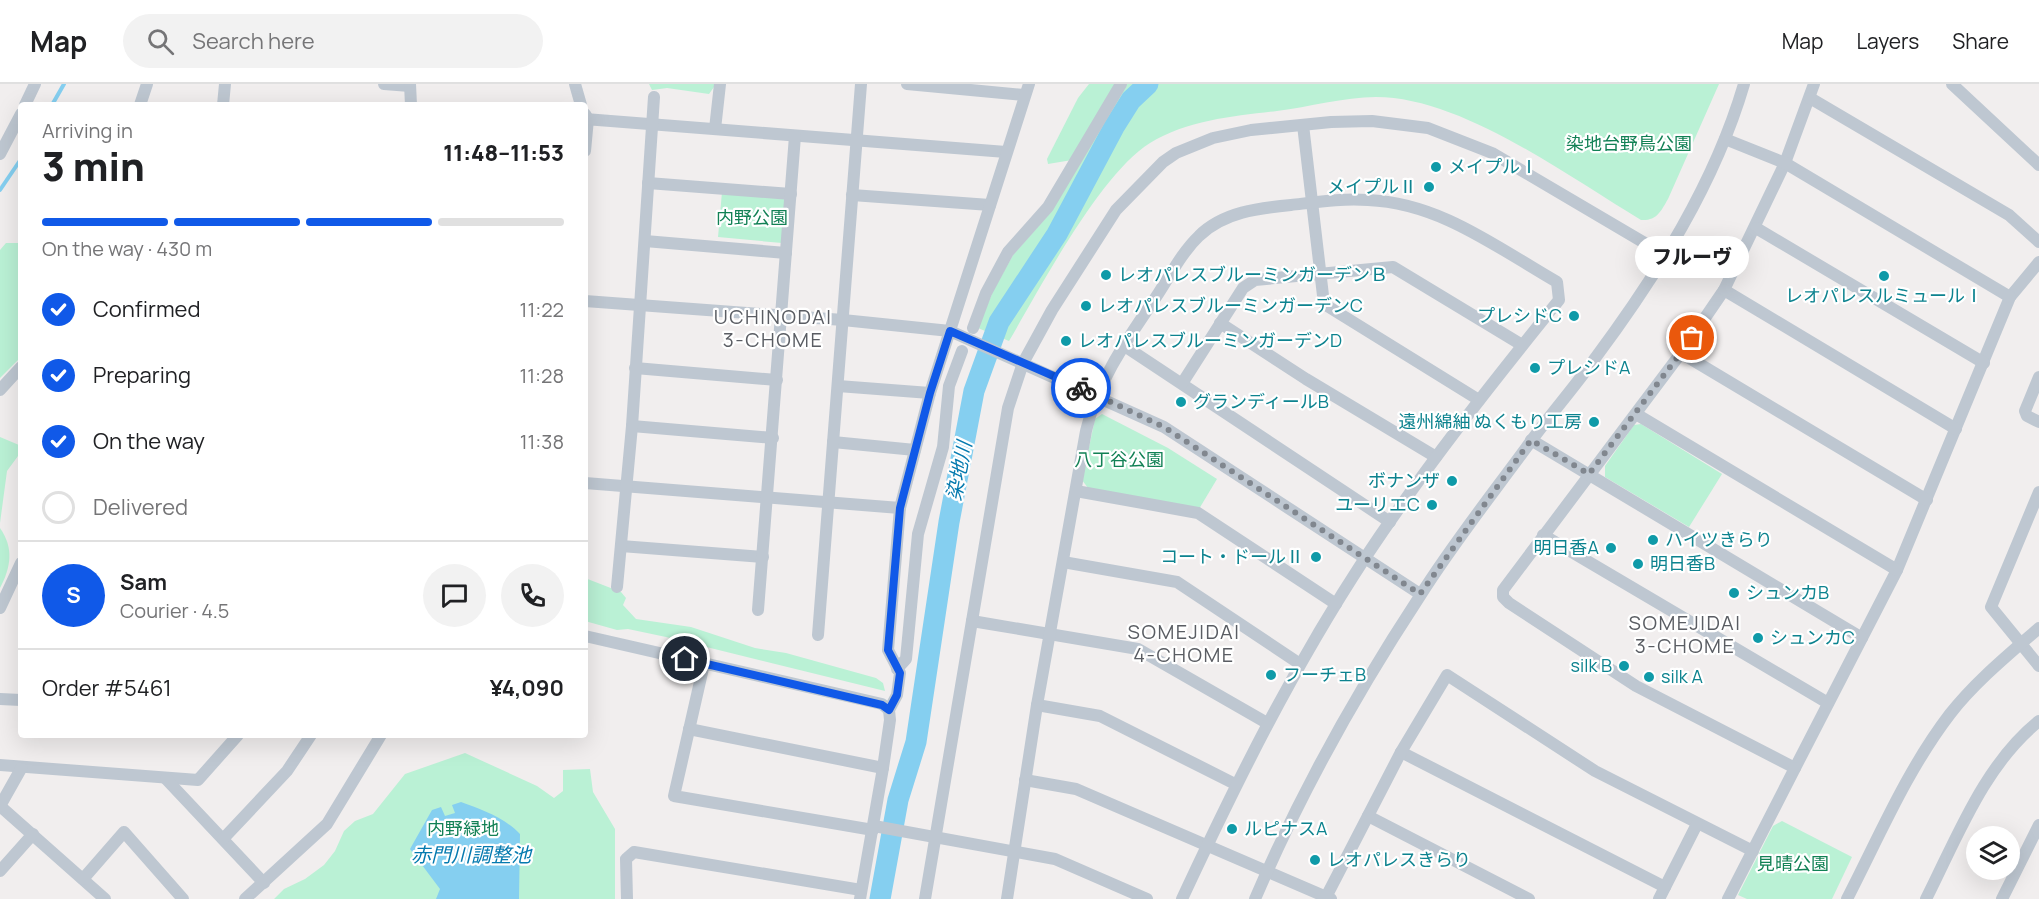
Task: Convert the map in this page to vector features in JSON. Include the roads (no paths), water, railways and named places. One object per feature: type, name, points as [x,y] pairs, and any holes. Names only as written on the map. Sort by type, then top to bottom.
[{"type":"street","points":[[26,102],[35,84]]},
{"type":"street","points":[[141,102],[147,84]]},
{"type":"street","points":[[223,102],[225,84]]},
{"type":"street","points":[[384,84],[410,85],[411,102]]},
{"type":"street","points":[[575,84],[580,102]]},
{"type":"street","points":[[715,129],[720,84]]},
{"type":"street","points":[[818,635],[861,84]]},
{"type":"street","points":[[627,899],[626,859],[634,852],[861,895],[877,828],[890,720],[889,710],[897,695],[900,673],[888,650],[900,508],[930,393],[1026,89],[907,84]]},
{"type":"street","points":[[973,328],[986,293],[1008,252],[1048,207],[1121,84]]},
{"type":"street","points":[[1255,899],[1341,726],[1420,594],[1531,440],[1597,357],[1665,255],[1725,139],[1744,84]]},
{"type":"street","points":[[1795,768],[1636,686],[1505,600],[1503,590],[1681,353],[1724,290],[1756,228],[1785,163],[1814,84]]},
{"type":"street","points":[[1952,84],[2039,165]]},
{"type":"street","points":[[617,586],[632,426],[654,97]]},
{"type":"street","points":[[1810,98],[2009,215],[2039,242]]},
{"type":"street","points":[[588,117],[1006,152]]},
{"type":"street","points":[[0,153],[18,120]]},
{"type":"street","points":[[925,899],[1008,408],[1023,363],[1052,310],[1116,210],[1163,162],[1176,153],[1214,138],[1251,130],[1381,121],[1428,128],[1455,136],[1492,153],[1665,255]]},
{"type":"street","points":[[1304,125],[1326,308],[1479,400]]},
{"type":"street","points":[[758,610],[783,315],[795,136]]},
{"type":"street","points":[[1725,139],[1785,163],[2010,297]]},
{"type":"street","points":[[648,183],[791,194]]},
{"type":"street","points":[[852,195],[990,205]]},
{"type":"street","points":[[1007,899],[1037,705],[1086,431],[1096,395],[1123,345],[1195,240],[1207,229],[1237,213],[1312,203],[1367,200],[1422,208],[1456,223],[1557,282],[1559,300],[1479,400],[1390,522],[1336,604],[1300,664],[1235,784],[1182,899]]},
{"type":"street","points":[[1756,228],[1984,363]]},
{"type":"street","points":[[645,241],[786,254]]},
{"type":"street","points":[[1728,899],[1897,570],[2010,297],[2039,262]]},
{"type":"street","points":[[1183,382],[1243,288],[1251,281],[1320,273],[1393,267],[1522,345]]},
{"type":"street","points":[[1724,290],[1956,429]]},
{"type":"street","points":[[588,301],[783,315],[950,331],[1164,427],[1420,594]]},
{"type":"street","points":[[1220,323],[1306,380],[1437,458]]},
{"type":"street","points":[[1123,345],[1183,382],[1390,522]]},
{"type":"street","points":[[897,669],[906,659],[918,534],[943,447],[949,386],[962,351]]},
{"type":"street","points":[[1681,353],[1927,500]]},
{"type":"street","points":[[635,369],[777,380]]},
{"type":"street","points":[[0,390],[18,370]]},
{"type":"street","points":[[2039,377],[2025,411],[2027,416],[2039,422]]},
{"type":"street","points":[[838,386],[930,393]]},
{"type":"street","points":[[1636,414],[1897,570]]},
{"type":"street","points":[[632,426],[773,438]]},
{"type":"street","points":[[1531,440],[1862,638]]},
{"type":"street","points":[[833,442],[915,450]]},
{"type":"street","points":[[588,483],[900,508]]},
{"type":"street","points":[[1076,491],[1198,513],[1336,604]]},
{"type":"street","points":[[2039,492],[1991,605],[2020,645],[2039,666]]},
{"type":"street","points":[[1544,536],[1828,703]]},
{"type":"street","points":[[621,546],[763,557]]},
{"type":"street","points":[[1063,562],[1177,582],[1300,664]]},
{"type":"street","points":[[0,608],[18,569]]},
{"type":"street","points":[[972,621],[1138,649],[1267,723]]},
{"type":"street","points":[[1849,898],[1922,753],[1970,690],[2039,628]]},
{"type":"street","points":[[588,637],[882,705],[889,710]]},
{"type":"street","points":[[704,664],[674,796],[910,832],[1059,860],[1147,899]]},
{"type":"street","points":[[1025,780],[1076,789],[1327,898],[1401,752],[1447,675],[1595,771],[1753,851]]},
{"type":"street","points":[[0,699],[18,700]]},
{"type":"street","points":[[1037,705],[1100,716],[1235,784]]},
{"type":"street","points":[[1926,899],[1984,786],[2015,744],[2039,722]]},
{"type":"street","points":[[689,729],[883,768]]},
{"type":"street","points":[[182,796],[235,738]]},
{"type":"street","points":[[223,839],[287,771],[309,738]]},
{"type":"street","points":[[245,899],[327,824],[379,738]]},
{"type":"street","points":[[1401,752],[1665,887]]},
{"type":"street","points":[[0,765],[198,780]]},
{"type":"street","points":[[22,767],[0,806],[105,899]]},
{"type":"street","points":[[166,778],[264,883]]},
{"type":"street","points":[[1368,816],[1529,899]]},
{"type":"street","points":[[1659,899],[1697,824]]},
{"type":"street","points":[[2002,899],[2039,825]]},
{"type":"street","points":[[83,879],[124,832],[183,899]]},
{"type":"street","points":[[0,871],[33,834]]},
{"type":"water","name":"赤門川調整池","points":[[461,802],[500,819],[520,834],[519,899],[436,899],[440,889],[410,849],[432,810],[441,807],[445,816],[455,813],[452,805]]},
{"type":"waterway","points":[[54,102],[64,84]]},
{"type":"waterway","name":"染地川","points":[[880,899],[898,800],[916,742],[949,522],[974,391],[999,322],[1057,234],[1114,127],[1131,100],[1148,84]]},
{"type":"waterway","points":[[0,190],[18,163]]},
{"type":"place","name":"メイプルⅠ","points":[[1436,167]]},
{"type":"place","name":"メイプルⅡ","points":[[1429,187]]},
{"type":"place","name":"レオパレスブルーミンガーデンＢ","points":[[1106,275]]},
{"type":"place","name":"レオパレスルミュールⅠ","points":[[1884,276]]},
{"type":"place","name":"レオパレスブルーミンガーデンC","points":[[1086,306]]},
{"type":"place","name":"プレシドC","points":[[1574,316]]},
{"type":"place","name":"フルーヴ","points":[[1692,338]]},
{"type":"place","name":"レオパレスブルーミンガーデンD","points":[[1066,341]]},
{"type":"place","name":"プレシドA","points":[[1535,368]]},
{"type":"place","name":"グランディールB","points":[[1181,402]]},
{"type":"place","name":"遠州綿紬 ぬくもり工房","points":[[1594,422]]},
{"type":"place","name":"ボナンザ","points":[[1452,481]]},
{"type":"place","name":"ユーリエC","points":[[1432,505]]},
{"type":"place","name":"ハイツきらり","points":[[1653,540]]},
{"type":"place","name":"明日香A","points":[[1611,548]]},
{"type":"place","name":"コート・ドールⅡ","points":[[1316,557]]},
{"type":"place","name":"明日香B","points":[[1638,564]]},
{"type":"place","name":"シュンカB","points":[[1734,593]]},
{"type":"place","name":"シュンカC","points":[[1758,638]]},
{"type":"place","name":"silk B","points":[[1624,666]]},
{"type":"place","name":"フーチェB","points":[[1271,675]]},
{"type":"place","name":"silk A","points":[[1649,677]]},
{"type":"place","name":"ルピナスA","points":[[1232,829]]},
{"type":"place","name":"レオパレスきらり","points":[[1315,860]]},
{"type":"district","name":"UCHINODAI 3-CHOME","points":[[773,328]]},
{"type":"district","name":"SOMEJIDAI 3-CHOME","points":[[1685,634]]},
{"type":"district","name":"SOMEJIDAI 4-CHOME","points":[[1184,644]]},
{"type":"park label","name":"染地台野鳥公園","points":[[1629,144]]},
{"type":"park label","name":"内野公園","points":[[752,218]]},
{"type":"park label","name":"八丁谷公園","points":[[1119,460]]},
{"type":"park label","name":"内野緑地","points":[[463,829]]},
{"type":"park label","name":"見晴公園","points":[[1793,864]]}]
